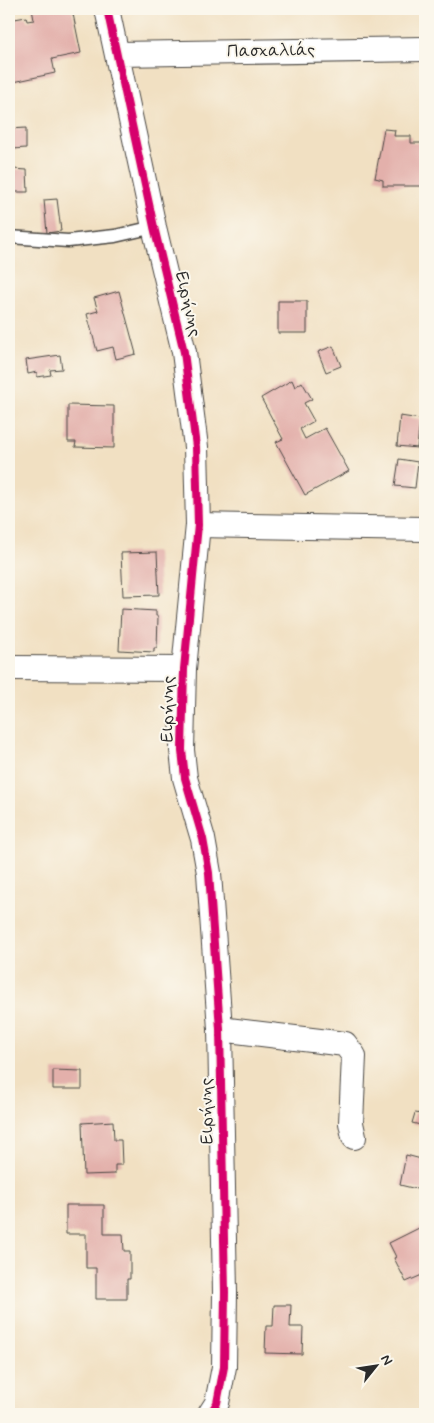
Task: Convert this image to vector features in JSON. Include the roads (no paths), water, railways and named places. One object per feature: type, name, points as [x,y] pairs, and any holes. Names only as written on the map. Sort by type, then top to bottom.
[{"type":"street","name":"Ειρήνης","points":[[107,9],[154,227],[184,352],[196,447],[198,525],[184,669],[182,750],[185,778],[203,839],[209,873],[220,1029],[225,1292],[224,1367],[217,1403],[210,1414]]},
{"type":"street","name":"Πασχαλιάς","points":[[117,54],[425,48]]},
{"type":"street","points":[[198,525],[425,529]]},
{"type":"street","points":[[9,668],[184,669]]},
{"type":"street","points":[[220,1029],[345,1044],[354,1056],[352,1123],[354,1138]]},
{"type":"lane","points":[[9,236],[68,241],[115,236],[154,227]]}]
